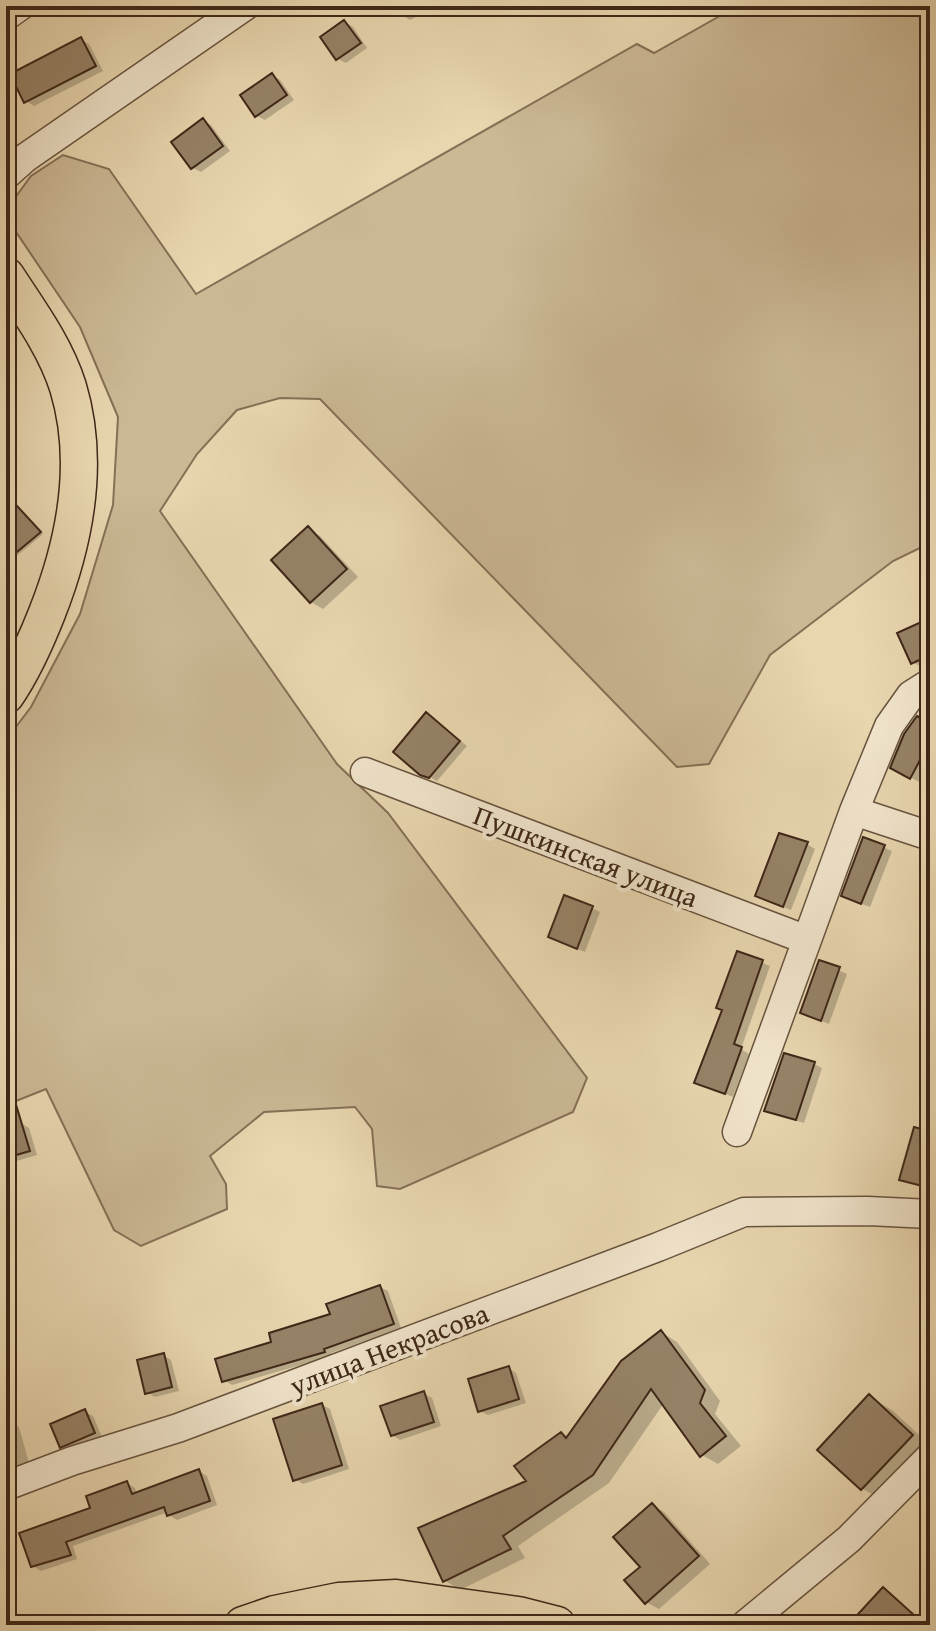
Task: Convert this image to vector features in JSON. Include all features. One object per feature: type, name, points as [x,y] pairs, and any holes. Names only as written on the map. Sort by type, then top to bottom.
[{"type":"main road","points":[[6,695],[37,638],[59,582],[71,536],[79,475],[76,419],[67,385],[39,324],[7,281]]},
{"type":"main road","points":[[243,1625],[275,1614],[339,1601],[396,1598],[518,1615],[557,1625]]},
{"type":"street","points":[[6,16],[20,6]]},
{"type":"street","points":[[6,175],[25,158],[245,6]]},
{"type":"street","points":[[737,1132],[854,811],[889,726],[911,695],[930,683]]},
{"type":"street","name":"Пушкинская улица","points":[[365,772],[807,940]]},
{"type":"street","points":[[854,811],[930,836]]},
{"type":"street","name":"улица Некрасова","points":[[6,1486],[72,1461],[178,1428],[744,1212],[930,1214]]},
{"type":"street","points":[[745,1625],[849,1539],[930,1457]]},
{"type":"shaded area","points":[[733,6],[930,6],[930,543],[893,561],[770,655],[709,764],[677,767],[320,399],[280,398],[237,410],[197,454],[160,511],[337,764],[388,813],[587,1078],[573,1112],[400,1189],[377,1186],[372,1129],[355,1107],[264,1112],[210,1156],[226,1184],[227,1209],[141,1246],[114,1230],[46,1089],[6,1105],[6,740],[31,707],[80,614],[113,505],[118,417],[80,327],[6,217],[6,210],[31,176],[63,155],[109,169],[196,294],[637,44],[654,53]]},
{"type":"building","points":[[344,20],[361,43],[336,60],[320,37]]},
{"type":"building","points":[[81,37],[96,66],[24,103],[10,74]]},
{"type":"building","points":[[272,73],[287,95],[255,117],[240,95]]},
{"type":"building","points":[[203,118],[223,146],[191,169],[171,142]]},
{"type":"building","points":[[6,494],[41,532],[6,561]]},
{"type":"building","points":[[308,526],[347,569],[310,603],[271,560]]},
{"type":"building","points":[[930,618],[930,655],[911,664],[897,633]]},
{"type":"building","points":[[426,712],[460,741],[429,778],[420,775],[393,752]]},
{"type":"building","points":[[917,716],[930,723],[930,741],[910,779],[890,768],[904,734]]},
{"type":"building","points":[[779,833],[808,842],[783,907],[755,896]]},
{"type":"building","points":[[863,837],[885,845],[861,904],[841,896]]},
{"type":"building","points":[[564,895],[593,906],[577,949],[548,937]]},
{"type":"building","points":[[737,951],[763,960],[734,1044],[742,1047],[725,1094],[694,1083],[722,1010],[716,1008]]},
{"type":"building","points":[[819,960],[840,967],[821,1021],[800,1013]]},
{"type":"building","points":[[784,1053],[815,1062],[796,1120],[764,1111]]},
{"type":"building","points":[[6,1088],[11,1088],[30,1151],[6,1158]]},
{"type":"building","points":[[914,1127],[930,1131],[930,1188],[899,1180]]},
{"type":"building","points":[[380,1285],[394,1324],[324,1349],[325,1352],[222,1382],[215,1359],[271,1342],[269,1333],[330,1314],[326,1304]]},
{"type":"building","points":[[661,1330],[705,1390],[700,1403],[726,1436],[700,1457],[651,1389],[593,1475],[503,1536],[511,1549],[443,1582],[418,1528],[526,1481],[514,1466],[561,1432],[566,1438],[621,1361]]},
{"type":"building","points":[[164,1353],[172,1387],[145,1394],[137,1360]]},
{"type":"building","points":[[509,1366],[519,1399],[478,1412],[468,1379]]},
{"type":"building","points":[[424,1391],[434,1422],[391,1436],[380,1406]]},
{"type":"building","points":[[869,1394],[913,1435],[861,1490],[817,1450]]},
{"type":"building","points":[[322,1403],[342,1465],[293,1481],[273,1419]]},
{"type":"building","points":[[85,1409],[95,1433],[60,1448],[50,1424]]},
{"type":"building","points":[[199,1469],[210,1501],[167,1516],[164,1507],[66,1542],[71,1555],[31,1567],[19,1533],[90,1508],[86,1496],[127,1481],[132,1494]]},
{"type":"building","points":[[652,1503],[699,1556],[645,1604],[624,1580],[640,1567],[613,1537]]},
{"type":"building","points":[[883,1587],[925,1625],[848,1625]]}]
